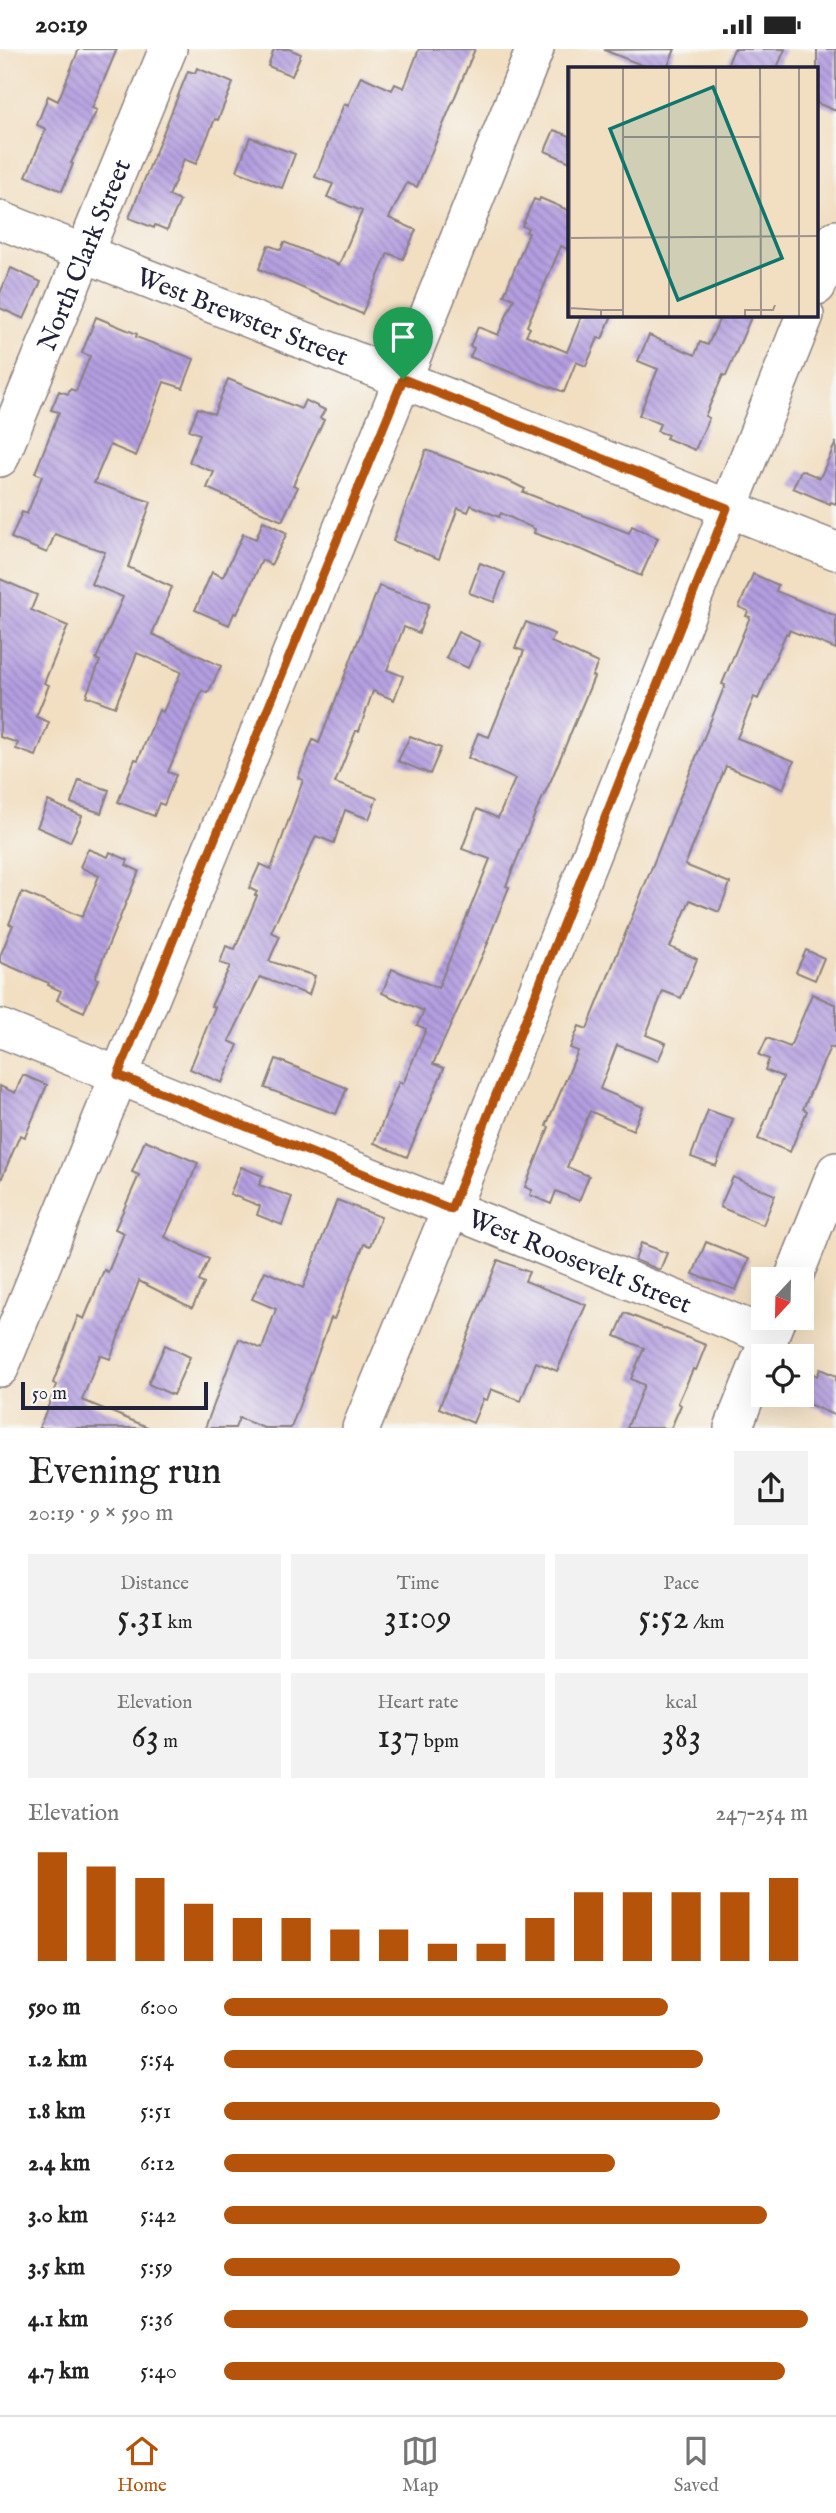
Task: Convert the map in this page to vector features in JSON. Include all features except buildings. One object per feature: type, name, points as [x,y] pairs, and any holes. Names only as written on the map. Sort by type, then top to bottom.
[{"type":"street","name":"North Clark Street","points":[[0,459],[168,49]]},
{"type":"street","points":[[0,1368],[535,49]]},
{"type":"street","name":"West Brewster Street","points":[[0,220],[836,551]]},
{"type":"street","points":[[818,284],[836,239]]},
{"type":"street","points":[[361,1428],[451,1209],[804,317]]},
{"type":"street","name":"West Roosevelt Street","points":[[0,1028],[451,1209],[751,1319]]},
{"type":"street","points":[[798,1267],[836,1171]]},
{"type":"street","points":[[733,1428],[772,1330]]},
{"type":"route","points":[[403,379],[727,508],[451,1209],[118,1075],[403,379]]}]
